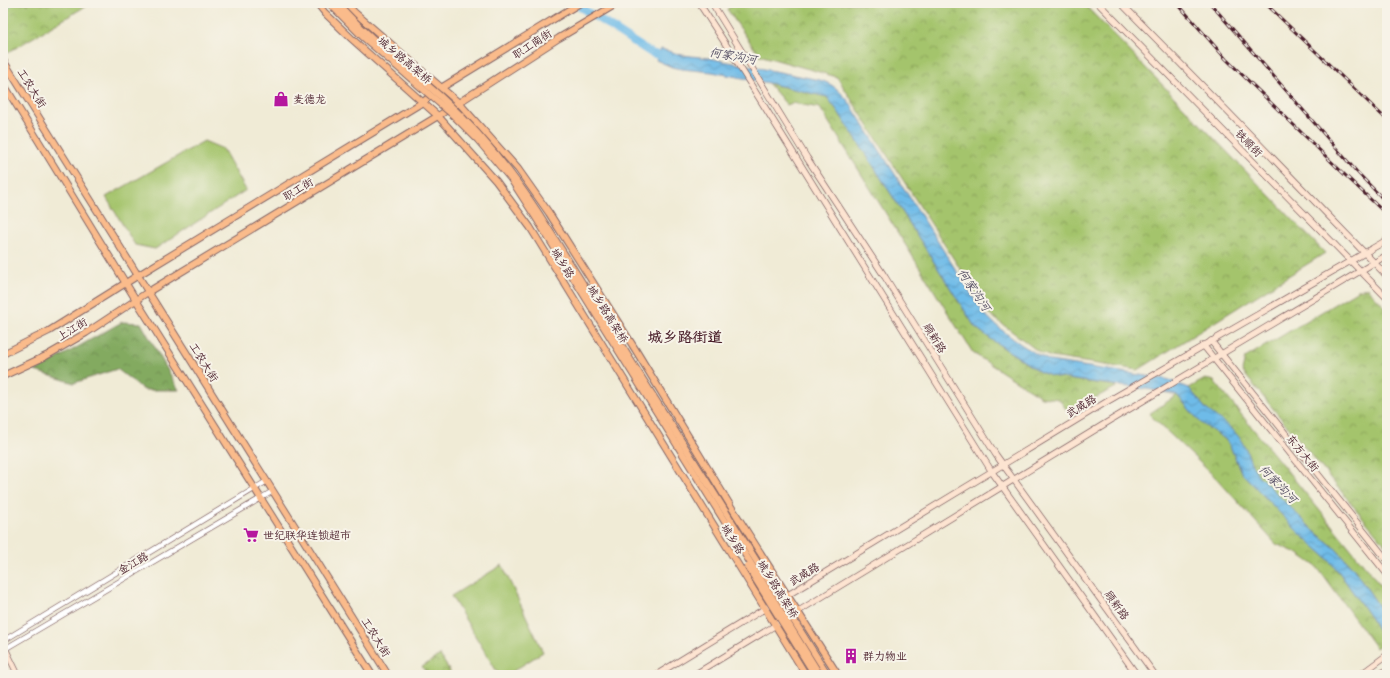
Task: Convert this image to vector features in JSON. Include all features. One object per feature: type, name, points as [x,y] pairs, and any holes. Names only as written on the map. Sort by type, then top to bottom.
[{"type":"main road","name":"城乡路","points":[[317,3],[325,13],[352,39],[438,116],[496,180],[530,227],[806,675]]},
{"type":"main road","name":"城乡路高架桥","points":[[329,3],[362,36],[453,115],[478,140],[511,179],[540,223],[820,675]]},
{"type":"main road","name":"城乡路高架桥","points":[[337,3],[361,28],[456,111],[512,173],[544,221],[828,675]]},
{"type":"main road","name":"城乡路","points":[[346,3],[354,12],[459,103],[518,169],[549,213],[635,349],[730,505],[838,675]]},
{"type":"main road","name":"职工南街","points":[[441,88],[580,3]]},
{"type":"main road","name":"职工南街","points":[[459,103],[559,38],[618,3]]},
{"type":"main road","name":"顾新路","points":[[698,3],[723,40],[992,472],[1137,675]]},
{"type":"main road","name":"顾新路","points":[[712,3],[807,158],[885,277],[996,455],[1015,479],[1155,675]]},
{"type":"main road","name":"铁顺街","points":[[1098,3],[1387,298]]},
{"type":"main road","name":"铁顺街","points":[[1120,3],[1387,276]]},
{"type":"main road","name":"工农大街","points":[[3,60],[388,675]]},
{"type":"main road","name":"工农大街","points":[[3,83],[136,300],[372,675]]},
{"type":"main road","name":"职工街","points":[[137,276],[423,102],[441,88]]},
{"type":"main road","name":"职工街","points":[[148,292],[459,103]]},
{"type":"main road","name":"武威路","points":[[656,675],[1108,401],[1387,240]]},
{"type":"main road","points":[[694,675],[1116,417],[1387,254]]},
{"type":"main road","name":"上江街","points":[[3,354],[49,331],[137,276]]},
{"type":"main road","name":"上江街","points":[[3,376],[46,356],[86,333],[148,292]]},
{"type":"main road","name":"东方大街","points":[[1211,341],[1387,560]]},
{"type":"main road","name":"东方大街","points":[[1203,345],[1387,574]]},
{"type":"main road","points":[[728,528],[740,554],[757,583],[815,675]]},
{"type":"main road","points":[[4,648],[18,675]]},
{"type":"main road","points":[[1360,675],[1387,655]]},
{"type":"main road","points":[[3,669],[6,675]]},
{"type":"main road","points":[[1380,675],[1387,670]]},
{"type":"street","name":"金江路","points":[[3,641],[267,481]]},
{"type":"street","name":"金江路","points":[[4,648],[273,491]]},
{"type":"green space","points":[[3,3],[91,3],[7,53],[3,46]]},
{"type":"green space","points":[[737,3],[1083,3],[1325,253],[1138,370],[1051,357],[1039,352],[989,314],[837,77],[759,55],[727,9]]},
{"type":"green space","points":[[768,83],[827,97],[869,159],[975,327],[1040,372],[1074,380],[1118,386],[1070,411],[1066,409],[1059,399],[1041,397],[973,353],[820,108],[792,103],[787,105]]},
{"type":"green space","points":[[204,141],[223,149],[246,190],[155,249],[135,245],[106,197]]},
{"type":"green space","points":[[1367,288],[1387,309],[1387,547],[1242,371],[1245,358],[1358,290]]},
{"type":"green space","points":[[122,322],[141,323],[179,390],[144,390],[117,369],[74,383],[35,371]]},
{"type":"green space","points":[[1205,379],[1214,381],[1387,593],[1387,618],[1353,568],[1335,548],[1314,531],[1258,475],[1251,463],[1246,449],[1206,409],[1189,388]]},
{"type":"green space","points":[[1177,395],[1201,423],[1225,439],[1230,446],[1241,472],[1298,532],[1325,556],[1339,572],[1372,620],[1384,643],[1376,648],[1317,567],[1297,553],[1276,544],[1218,480],[1149,414]]},
{"type":"green space","points":[[502,565],[543,652],[507,675],[499,675],[451,596]]},
{"type":"green space","points":[[440,655],[452,675],[428,675],[422,667]]},
{"type":"water","points":[[661,49],[682,55],[708,58],[820,80],[836,88],[849,102],[982,311],[1013,339],[1050,361],[1166,379],[1189,388],[1206,409],[1232,429],[1239,437],[1258,475],[1314,531],[1335,548],[1353,568],[1387,618],[1387,648],[1372,620],[1339,572],[1325,556],[1298,532],[1241,472],[1230,446],[1225,439],[1201,423],[1177,395],[1153,390],[1051,376],[1040,372],[975,327],[869,159],[827,97],[712,72],[672,67],[656,60]]},
{"type":"waterway","name":"何家沟河","points":[[3,7],[8,3]]},
{"type":"waterway","name":"何家沟河","points":[[574,3],[651,53],[669,58]]},
{"type":"railway","points":[[1177,3],[1226,59],[1387,215]]},
{"type":"railway","points":[[1210,3],[1356,171],[1387,203]]},
{"type":"railway","points":[[1265,3],[1387,120]]},
{"type":"place","name":"麦德龙","points":[[281,99]]},
{"type":"place","name":"世纪联华连锁超市","points":[[251,535]]},
{"type":"place","name":"群力物业","points":[[851,656]]},
{"type":"district","name":"城乡路街道","points":[[685,337]]}]
